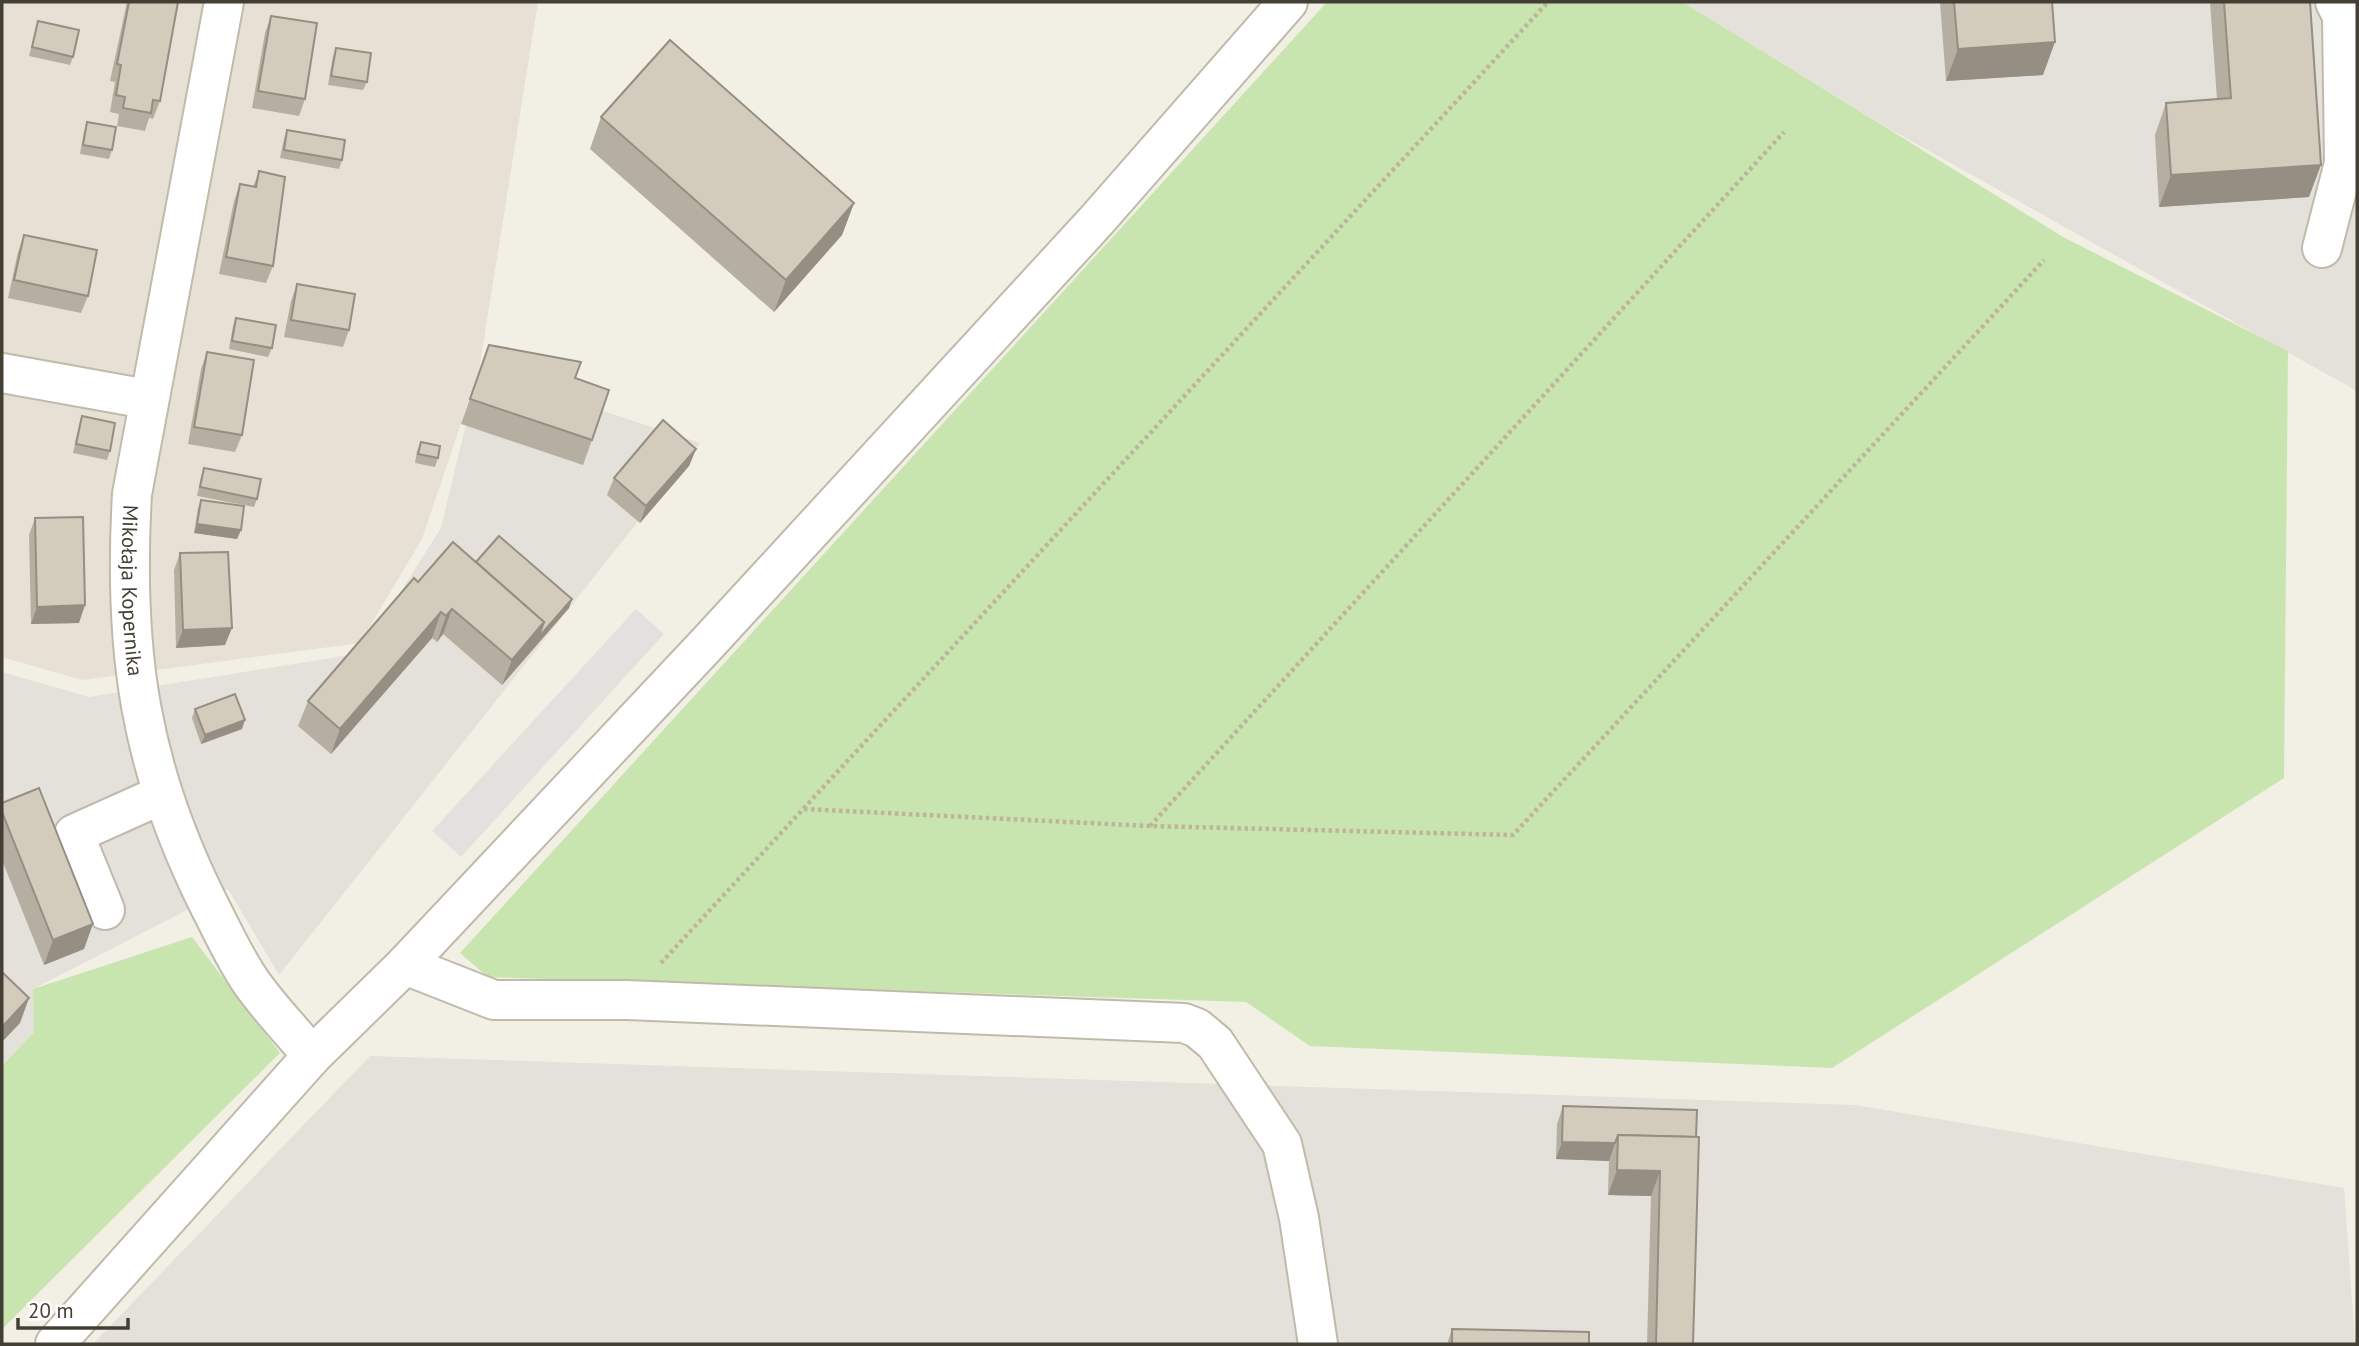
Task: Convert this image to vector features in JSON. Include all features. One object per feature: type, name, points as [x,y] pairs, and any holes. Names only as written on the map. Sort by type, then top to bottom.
[{"type":"street","name":"Mikołaja Kopernika","points":[[224,2],[147,399],[132,494],[127,576],[141,716],[161,795],[181,849],[251,981],[312,1056]]},
{"type":"street","points":[[55,1344],[312,1056],[405,965],[698,654],[1087,231],[1288,2]]},
{"type":"street","points":[[2322,248],[2344,163],[2342,16],[2335,2]]},
{"type":"street","points":[[2,373],[147,399]]},
{"type":"street","points":[[105,910],[74,834],[161,795]]},
{"type":"street","points":[[405,965],[494,1000],[627,1000],[1184,1023],[1197,1028],[1215,1043],[1282,1144],[1299,1217],[1318,1344]]},
{"type":"path","points":[[627,1000],[1548,2]]},
{"type":"path","points":[[1150,826],[1784,132]]},
{"type":"path","points":[[804,809],[1150,826],[1513,835],[2044,260]]},
{"type":"shaded area","points":[[2,2],[538,2],[479,370],[422,539],[360,643],[82,680],[2,657]]},
{"type":"shaded area","points":[[1683,2],[2357,2],[2357,391],[1881,124]]},
{"type":"shaded area","points":[[479,370],[700,443],[279,975],[228,889],[33,989],[34,1032],[2,1066],[2,672],[89,697],[362,653],[441,528]]},
{"type":"shaded area","points":[[636,609],[664,634],[461,857],[432,831]]},
{"type":"shaded area","points":[[370,1056],[1856,1105],[2344,1188],[2355,1344],[93,1344]]},
{"type":"green space","points":[[1327,2],[1683,2],[2063,237],[2288,351],[2284,778],[1832,1068],[1310,1046],[1246,1002],[488,977],[460,953]]},
{"type":"green space","points":[[192,937],[280,1053],[2,1329],[2,1066],[34,1032],[33,989]]},
{"type":"building","points":[[129,2],[178,2],[160,101],[153,100],[151,113],[123,108],[125,97],[116,95],[121,65],[117,64]]},
{"type":"building","points":[[1954,2],[2052,2],[2055,42],[1958,49]]},
{"type":"building","points":[[2224,2],[2310,2],[2321,165],[2171,175],[2166,103],[2231,98]]},
{"type":"building","points":[[271,16],[317,23],[305,99],[258,91]]},
{"type":"building","points":[[38,21],[79,30],[73,57],[32,47]]},
{"type":"building","points":[[670,40],[854,203],[786,280],[601,117]]},
{"type":"building","points":[[336,48],[371,53],[367,82],[331,76]]},
{"type":"building","points":[[87,122],[116,127],[112,150],[83,145]]},
{"type":"building","points":[[287,130],[345,140],[342,160],[284,150]]},
{"type":"building","points":[[259,171],[285,177],[273,266],[226,257],[240,184],[256,187]]},
{"type":"building","points":[[24,235],[97,250],[88,296],[14,280]]},
{"type":"building","points":[[297,284],[355,294],[349,330],[291,320]]},
{"type":"building","points":[[236,318],[276,325],[272,348],[232,341]]},
{"type":"building","points":[[489,345],[581,362],[575,378],[609,390],[592,440],[470,399]]},
{"type":"building","points":[[207,352],[254,360],[242,435],[194,427]]},
{"type":"building","points":[[82,416],[115,423],[110,451],[76,444]]},
{"type":"building","points":[[663,420],[696,449],[646,506],[614,478]]},
{"type":"building","points":[[421,442],[440,446],[438,458],[418,454]]},
{"type":"building","points":[[204,468],[261,479],[257,499],[200,487]]},
{"type":"building","points":[[201,500],[244,506],[241,530],[197,524]]},
{"type":"building","points":[[83,517],[85,605],[37,607],[35,518]]},
{"type":"building","points":[[499,536],[572,599],[538,638],[544,622],[476,562]]},
{"type":"building","points":[[453,542],[544,622],[512,660],[452,609],[446,616],[441,612],[340,729],[308,701],[414,578],[418,582]]},
{"type":"building","points":[[228,552],[232,628],[183,630],[180,553]]},
{"type":"building","points":[[235,694],[245,720],[205,735],[195,709]]},
{"type":"building","points":[[39,788],[93,924],[53,940],[2,812],[2,803]]},
{"type":"building","points":[[2,972],[29,998],[2,1027]]},
{"type":"building","points":[[1563,1106],[1697,1110],[1696,1137],[1618,1135],[1615,1143],[1562,1142]]},
{"type":"building","points":[[1618,1135],[1699,1137],[1693,1344],[1656,1344],[1660,1171],[1617,1170]]},
{"type":"building","points":[[1452,1329],[1589,1332],[1589,1344],[1452,1344]]}]
